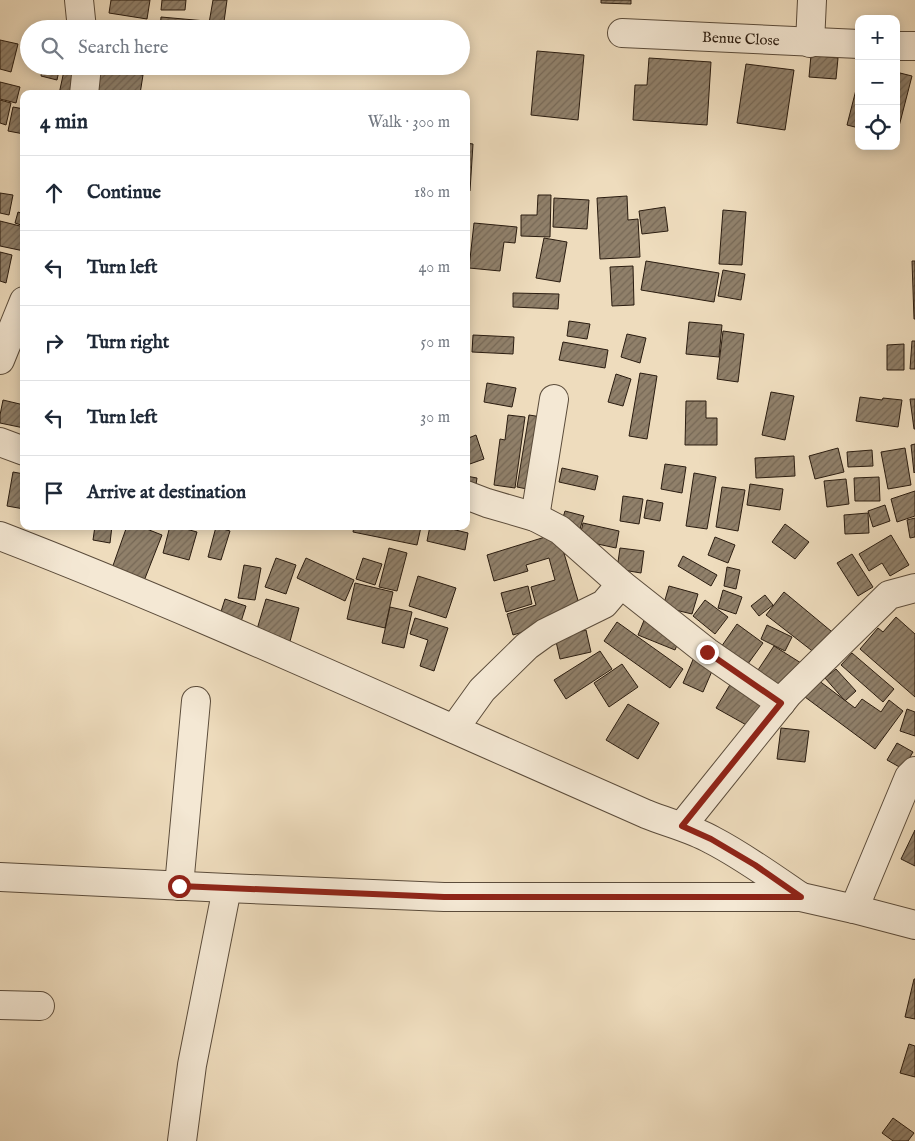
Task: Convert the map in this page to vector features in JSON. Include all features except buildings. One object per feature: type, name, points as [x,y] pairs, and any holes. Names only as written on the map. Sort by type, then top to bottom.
[{"type":"street","points":[[79,0],[81,20]]},
{"type":"street","points":[[810,43],[812,0]]},
{"type":"street","name":"Benue Close","points":[[622,33],[855,44]]},
{"type":"street","points":[[900,46],[915,46]]},
{"type":"street","points":[[84,90],[85,75]]},
{"type":"street","points":[[0,360],[20,311]]},
{"type":"street","points":[[535,517],[554,399]]},
{"type":"street","points":[[0,442],[20,449]]},
{"type":"street","points":[[470,497],[535,517],[560,530],[621,584],[707,652],[781,703]]},
{"type":"street","points":[[0,536],[91,571],[286,654],[624,805],[682,826],[711,839],[748,861],[801,897]]},
{"type":"street","points":[[454,729],[486,686],[527,646],[542,635],[604,604],[621,584]]},
{"type":"street","points":[[682,826],[788,694],[889,595],[915,588]]},
{"type":"street","points":[[179,886],[196,701]]},
{"type":"street","points":[[854,909],[909,777],[915,771]]},
{"type":"street","points":[[0,877],[444,897],[801,897],[915,925]]},
{"type":"street","points":[[182,1141],[192,1065],[227,888]]},
{"type":"street","points":[[0,1004],[40,1006]]},
{"type":"route","points":[[179,886],[444,897],[801,897],[755,865],[711,839],[682,826],[781,703],[707,652]]}]
